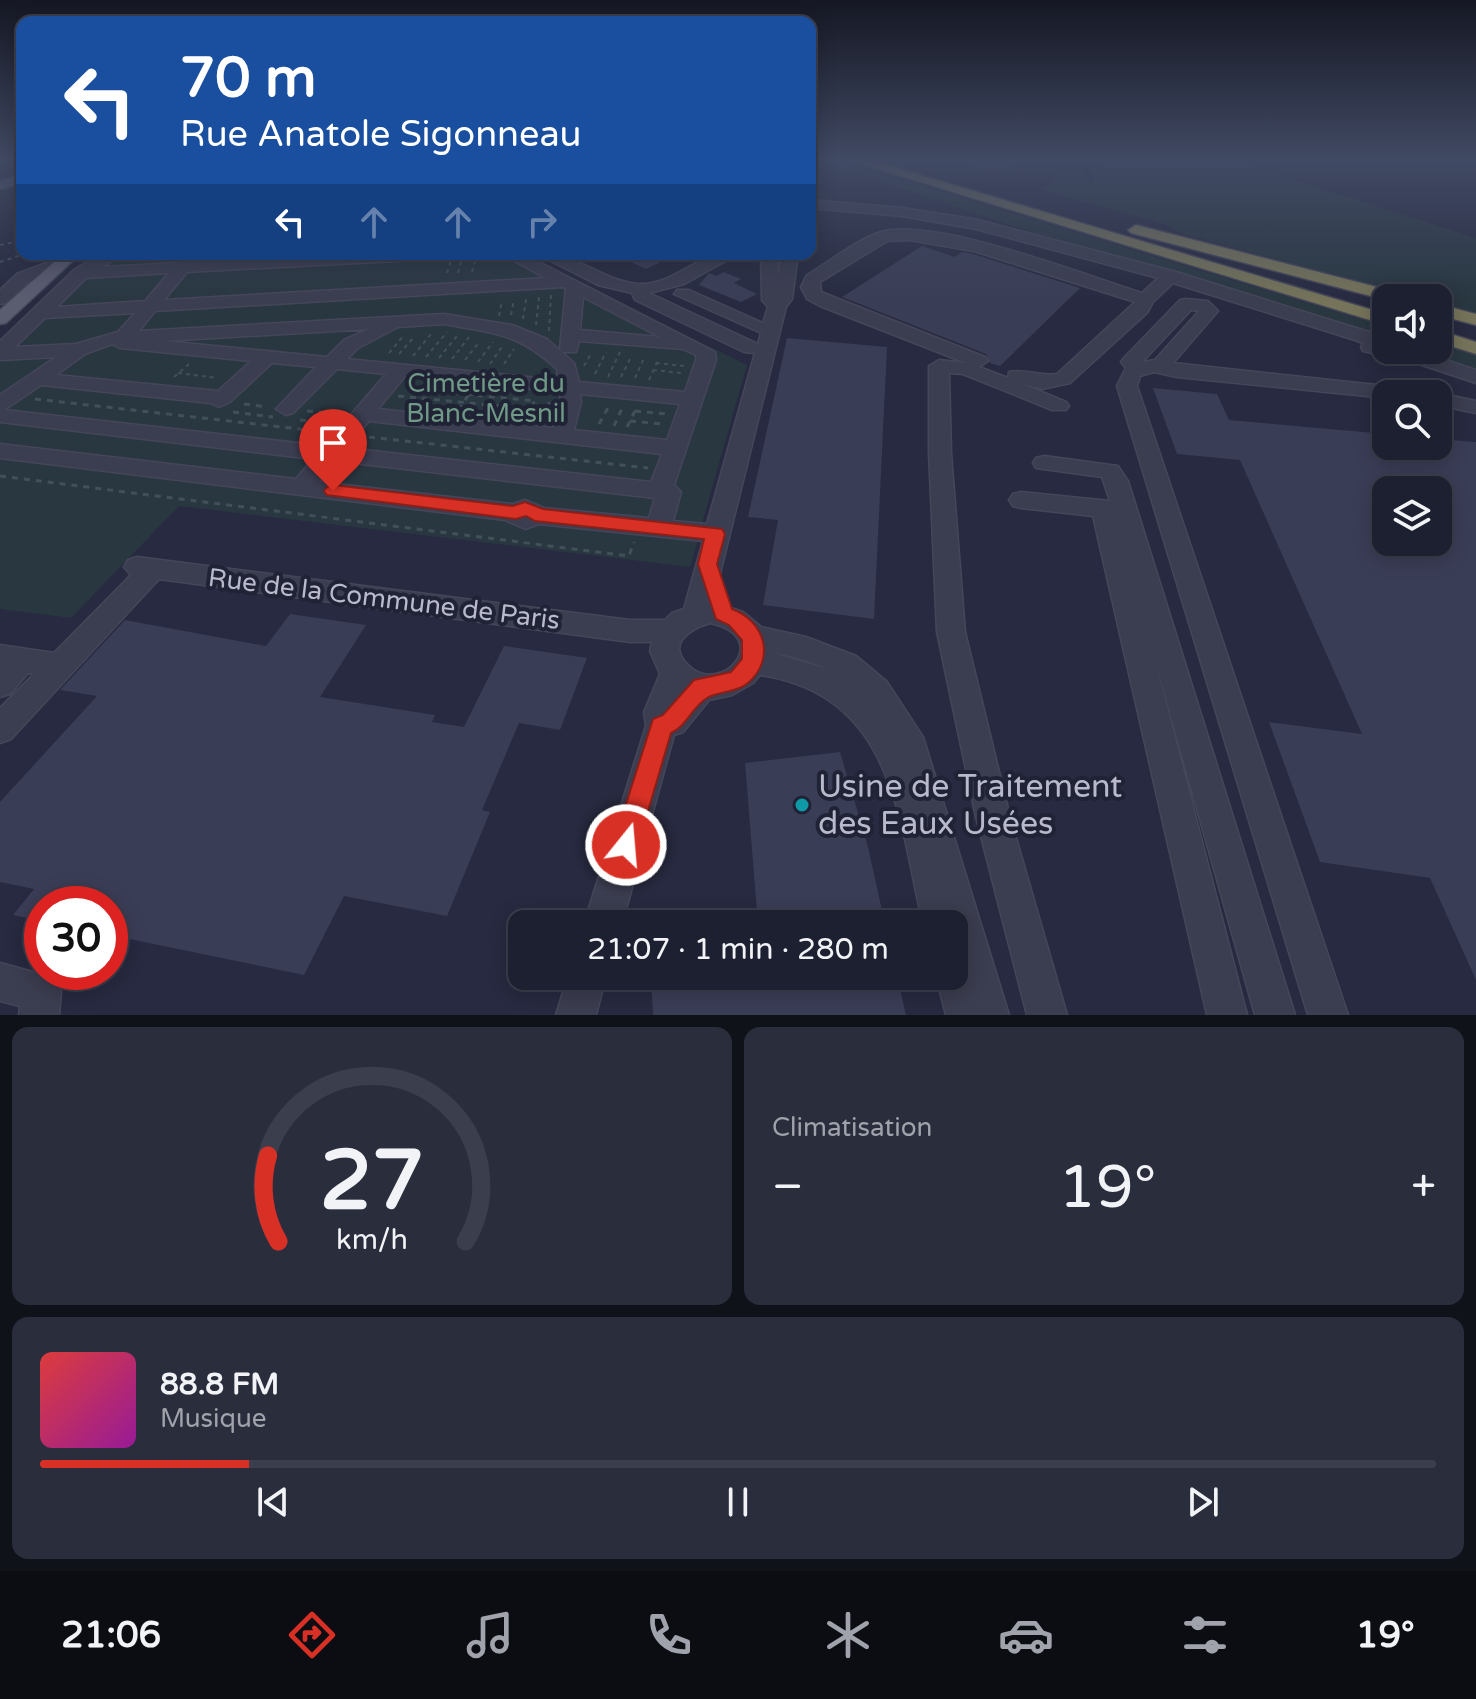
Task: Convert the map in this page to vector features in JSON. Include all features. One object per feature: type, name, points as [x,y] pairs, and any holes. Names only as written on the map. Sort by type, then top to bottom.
[{"type":"highway","points":[[1012,207],[1372,316]]},
{"type":"highway","points":[[1058,207],[1372,301]]},
{"type":"highway","points":[[1136,230],[1372,291]]},
{"type":"highway","points":[[1452,313],[1476,320]]},
{"type":"highway","points":[[1452,325],[1476,332]]},
{"type":"highway","points":[[1452,340],[1476,348]]},
{"type":"main road","points":[[0,319],[63,260]]},
{"type":"street","points":[[827,207],[957,221],[1089,264],[1167,279],[1208,297],[1372,344]]},
{"type":"street","points":[[1145,300],[989,251],[938,239],[897,235],[884,236],[848,257],[813,279],[810,287],[813,295],[826,302],[1042,383],[1063,379],[1141,309],[1145,300],[1167,279]]},
{"type":"street","points":[[0,299],[23,278],[60,260]]},
{"type":"street","points":[[0,353],[81,273],[103,260]]},
{"type":"street","points":[[188,260],[120,342],[332,364],[402,379],[564,387],[687,414]]},
{"type":"street","points":[[81,273],[181,268],[244,260]]},
{"type":"street","points":[[228,329],[266,260]]},
{"type":"street","points":[[321,325],[350,260]]},
{"type":"street","points":[[286,409],[351,344],[412,320],[429,290],[439,260]]},
{"type":"street","points":[[520,260],[559,284],[705,352],[702,372],[660,491]]},
{"type":"street","points":[[559,260],[614,286],[640,290],[671,284],[718,260]]},
{"type":"street","points":[[607,910],[661,726],[659,712],[669,654],[710,614],[707,564],[774,303],[770,260]]},
{"type":"street","points":[[704,326],[763,299],[774,303],[783,299],[789,260]]},
{"type":"street","points":[[39,313],[559,284]]},
{"type":"street","points":[[559,284],[570,335],[564,387],[571,402],[562,434]]},
{"type":"street","points":[[640,290],[641,296],[751,348]]},
{"type":"street","points":[[683,294],[759,328]]},
{"type":"street","points":[[1208,297],[1209,311],[1150,367],[1131,373],[1127,386],[1328,1015]]},
{"type":"street","points":[[1372,342],[1208,297],[1186,304],[1131,362],[1177,371],[1372,391]]},
{"type":"street","points":[[0,405],[78,350],[99,341],[125,336],[228,329],[412,320],[447,323],[475,329],[512,331],[541,345],[567,367]]},
{"type":"street","points":[[321,325],[338,331],[351,344]]},
{"type":"street","points":[[570,335],[677,345],[685,342]]},
{"type":"street","points":[[0,353],[78,350]]},
{"type":"street","points":[[37,379],[222,393],[266,358]]},
{"type":"street","points":[[1436,364],[1476,377]]},
{"type":"street","points":[[1047,1015],[993,817],[951,632],[940,453],[939,366],[967,369],[1059,406]]},
{"type":"street","points":[[302,487],[364,414],[402,379]]},
{"type":"street","points":[[1452,402],[1476,407]]},
{"type":"street","points":[[364,414],[675,448]]},
{"type":"street","points":[[0,416],[669,492],[649,528]]},
{"type":"street","points":[[4,452],[47,422]]},
{"type":"street","points":[[4,452],[715,534]]},
{"type":"street","points":[[1044,463],[1110,471],[1115,509],[1227,1015]]},
{"type":"street","points":[[1021,500],[1115,509]]},
{"type":"street","points":[[1115,509],[1275,1015]]},
{"type":"street","name":"Rue de la Commune de Paris","points":[[60,666],[145,568],[630,631],[669,654]]},
{"type":"street","points":[[710,614],[737,619],[753,649],[839,689],[863,708],[890,749],[906,790],[938,910]]},
{"type":"street","points":[[669,654],[702,687],[715,687],[739,678],[753,649]]},
{"type":"street","points":[[753,649],[828,655],[875,685],[890,705],[907,737],[989,1015]]},
{"type":"street","points":[[0,685],[11,659],[60,666]]},
{"type":"street","points":[[0,729],[60,666]]},
{"type":"street","points":[[661,726],[672,722],[702,687]]},
{"type":"street","points":[[0,982],[41,992],[39,1015]]},
{"type":"street","points":[[576,1015],[583,990]]},
{"type":"street","points":[[959,990],[966,1015]]},
{"type":"path","points":[[541,345],[559,284]]},
{"type":"path","points":[[541,345],[559,284]]},
{"type":"path","points":[[426,357],[447,323]]},
{"type":"path","points":[[447,323],[402,379],[535,401]]},
{"type":"path","points":[[438,358],[475,329]]},
{"type":"path","points":[[452,359],[475,329]]},
{"type":"path","points":[[465,360],[475,329]]},
{"type":"path","points":[[478,362],[495,339]]},
{"type":"path","points":[[591,381],[612,339]]},
{"type":"path","points":[[618,384],[645,342]]},
{"type":"path","points":[[632,385],[645,342]]},
{"type":"path","points":[[504,364],[514,349]]},
{"type":"path","points":[[656,363],[702,372]]},
{"type":"path","points":[[653,370],[702,372]]},
{"type":"path","points":[[178,373],[222,393]]},
{"type":"path","points":[[47,422],[96,385]]},
{"type":"path","points":[[533,431],[564,387]]},
{"type":"path","points":[[397,396],[530,409]]},
{"type":"path","points":[[600,439],[612,399]]},
{"type":"path","points":[[580,482],[600,439],[625,400]]},
{"type":"path","points":[[635,411],[687,414]]},
{"type":"path","points":[[630,421],[687,414]]},
{"type":"path","points":[[0,476],[629,556],[649,528]]},
{"type":"green space","points":[[958,207],[994,207],[1372,323],[1372,338],[1110,258]]},
{"type":"green space","points":[[1104,207],[1380,207],[1476,238],[1476,315],[1452,308],[1452,284],[1372,286],[1180,233],[1165,224]]},
{"type":"green space","name":"Cimetière du Blanc-Mesnil","points":[[90,260],[534,260],[747,365],[701,527],[692,537],[697,543],[690,567],[179,506],[71,618],[0,609],[0,348]]},
{"type":"green space","points":[[1452,346],[1476,354],[1476,372],[1451,364]]},
{"type":"building","points":[[922,246],[955,257],[962,252],[973,254],[1080,288],[1000,366],[990,363],[986,354],[842,297]]},
{"type":"building","points":[[627,260],[665,260],[646,269]]},
{"type":"building","points":[[724,272],[741,279],[734,283],[757,294],[741,302],[699,285],[709,273],[716,276]]},
{"type":"building","points":[[787,338],[887,347],[874,619],[763,605],[778,520],[748,517]]},
{"type":"building","points":[[1153,388],[1217,394],[1229,420],[1372,433],[1372,460],[1452,460],[1452,440],[1476,442],[1476,980],[1430,878],[1320,862],[1269,722],[1362,734],[1240,460],[1177,454]]},
{"type":"building","points":[[290,614],[366,625],[320,697],[435,715],[432,722],[464,727],[504,646],[587,658],[560,730],[519,723],[482,810],[490,812],[447,916],[344,896],[304,975],[128,939],[128,886],[24,887],[0,882],[0,802],[97,696],[60,690],[125,620],[266,646]]},
{"type":"building","name":"Usine de Traitement des Eaux Usées","points":[[840,752],[868,847],[882,910],[757,910],[745,763]]},
{"type":"building","points":[[24,901],[24,917],[13,915]]},
{"type":"building","points":[[652,990],[900,990],[906,1015],[653,1015]]},
{"type":"place","name":"Usine de Traitement des Eaux Usées","points":[[802,805]]},
{"type":"route","points":[[333,491],[516,513],[525,508],[534,511],[535,515],[715,534],[707,564],[724,614],[737,619],[753,637],[753,662],[739,678],[727,684],[702,687],[672,722],[661,726],[626,845]]}]
